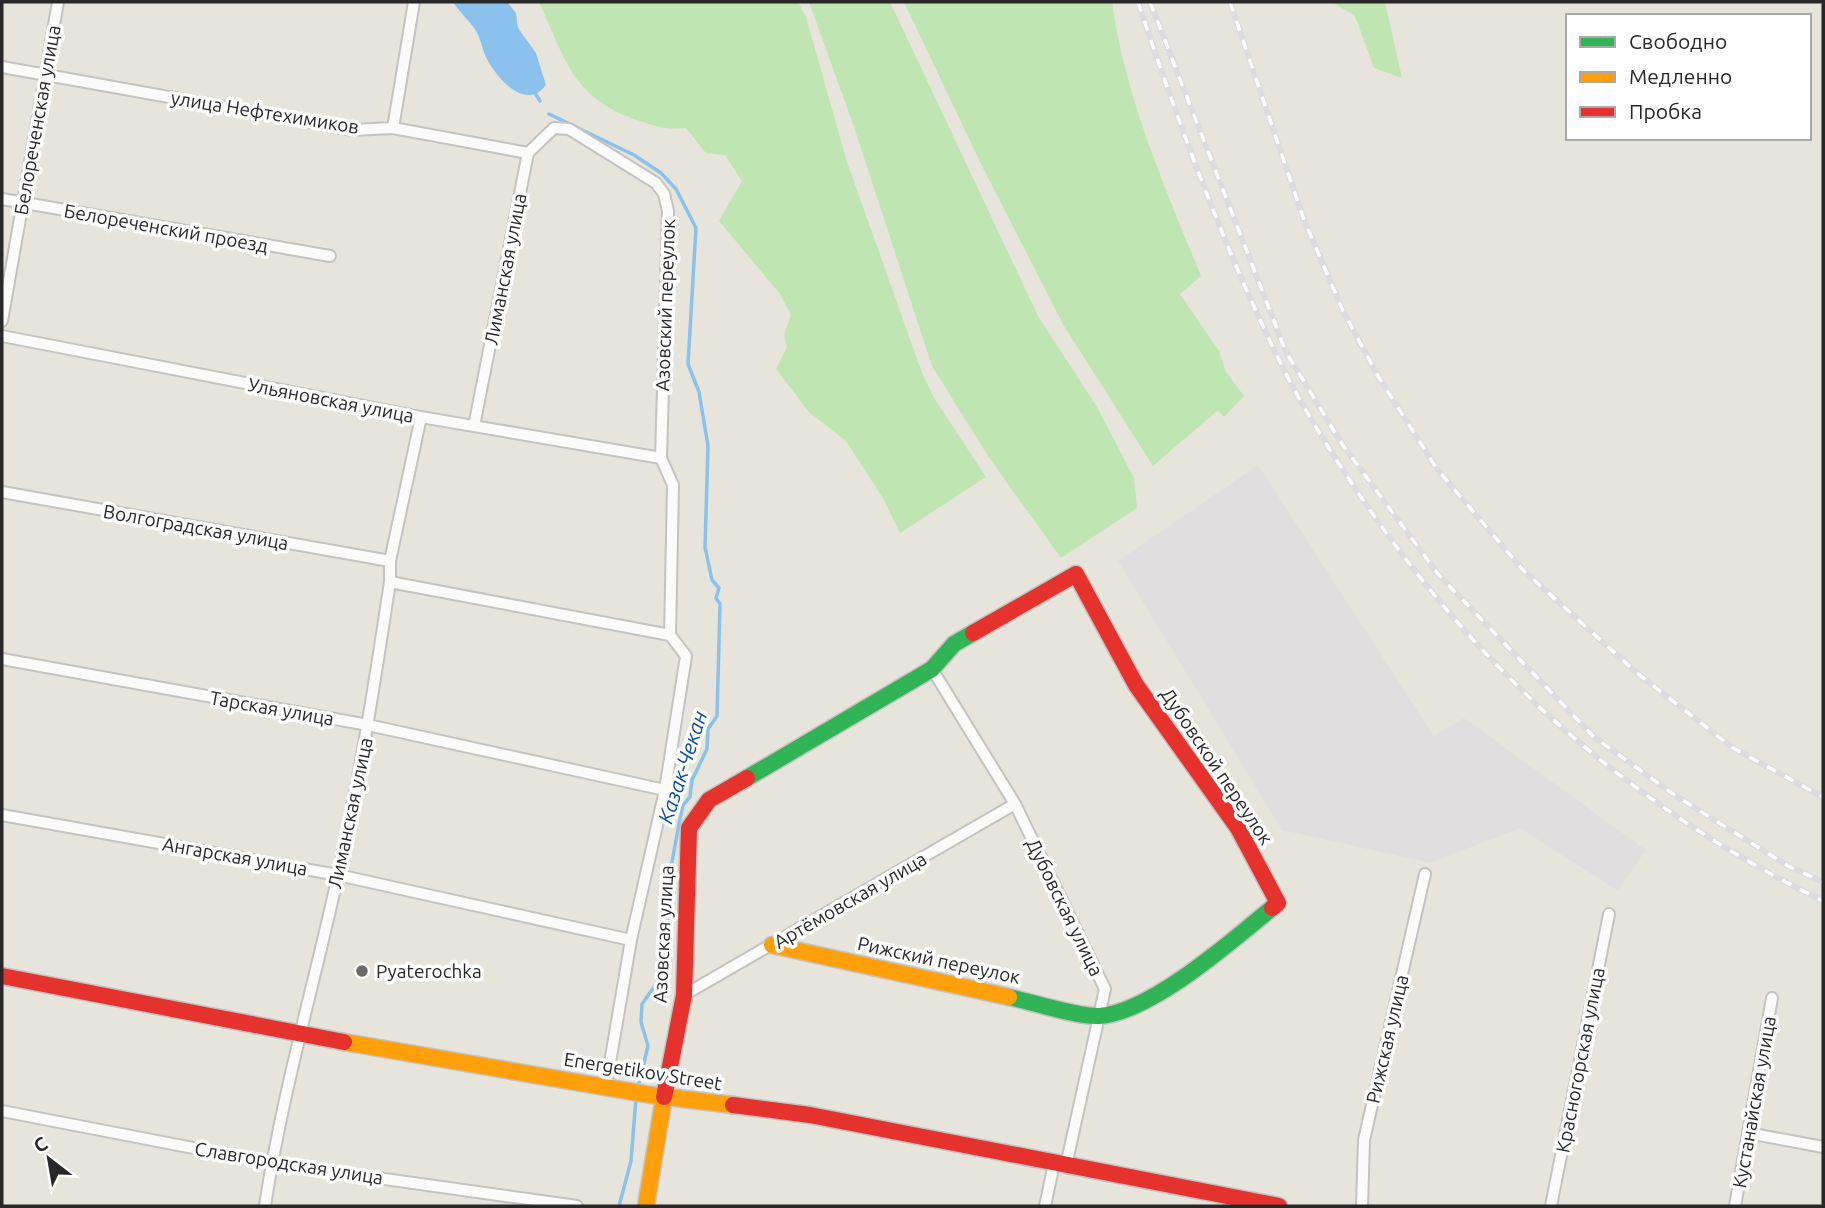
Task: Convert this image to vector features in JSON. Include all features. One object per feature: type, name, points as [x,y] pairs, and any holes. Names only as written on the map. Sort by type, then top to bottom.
[{"type":"street","name":"Белореченская улица","points":[[2,321],[43,75],[58,2]]},
{"type":"street","points":[[393,128],[414,2]]},
{"type":"street","name":"улица Нефтехимиков","points":[[2,67],[353,130],[393,128],[528,153]]},
{"type":"street","name":"Азовский переулок","points":[[528,153],[554,128],[569,129],[656,183],[664,194],[668,211],[661,458]]},
{"type":"street","name":"Лиманская улица","points":[[474,426],[528,153]]},
{"type":"street","name":"Белореченский проезд","points":[[2,200],[330,256]]},
{"type":"street","name":"Ульяновская улица","points":[[2,336],[421,418],[661,458]]},
{"type":"street","name":"Лиманская улица","points":[[265,1206],[271,1163],[298,1034],[338,875],[368,724],[390,582],[390,561],[421,418]]},
{"type":"street","points":[[612,1088],[631,940],[665,790],[687,656],[670,635],[673,485],[661,458]]},
{"type":"street","name":"Волгоградская улица","points":[[2,492],[390,561]]},
{"type":"street","name":"Азовская улица","points":[[646,1206],[658,1096],[684,995],[689,828],[709,800],[932,669],[954,644],[1076,574]]},
{"type":"street","name":"Дубовской переулок","points":[[1076,574],[1136,685],[1238,828],[1278,903],[1172,982],[1114,1016],[1097,1016]]},
{"type":"street","points":[[390,582],[670,635]]},
{"type":"street","name":"Тарская улица","points":[[2,659],[368,724],[665,790]]},
{"type":"street","name":"Дубовская улица","points":[[932,669],[1015,804],[1105,989],[1060,1165],[1045,1206]]},
{"type":"street","name":"Артёмовская улица","points":[[684,995],[1015,804]]},
{"type":"street","name":"Ангарская улица","points":[[2,815],[338,875],[631,940]]},
{"type":"street","name":"Рижская улица","points":[[1362,1206],[1364,1140],[1425,874]]},
{"type":"street","name":"Красногорская улица","points":[[1551,1206],[1609,914]]},
{"type":"street","name":"Рижский переулок","points":[[772,945],[1097,1016]]},
{"type":"street","name":"Energetikov Street","points":[[2,976],[298,1034],[658,1096],[810,1115],[1279,1206]]},
{"type":"street","name":"Кустанайская улица","points":[[1735,1206],[1772,998]]},
{"type":"street","name":"Славгородская улица","points":[[2,1111],[271,1163],[577,1206]]},
{"type":"street","points":[[1748,1133],[1823,1147]]},
{"type":"shaded area","points":[[1258,465],[1434,736],[1464,718],[1646,850],[1618,891],[1520,828],[1430,863],[1282,830],[1118,561]]},
{"type":"green space","points":[[539,2],[798,2],[806,17],[847,162],[922,373],[934,398],[986,477],[900,533],[884,500],[846,441],[809,412],[776,369],[787,347],[784,335],[791,315],[780,294],[719,221],[742,181],[725,155],[706,153],[686,128],[666,128],[634,119],[596,99],[583,87],[564,58]]},
{"type":"green space","points":[[809,2],[890,2],[1038,316],[1097,407],[1134,478],[1137,508],[1061,558],[988,456],[932,366],[854,127]]},
{"type":"green space","points":[[904,2],[1112,2],[1126,73],[1136,107],[1160,176],[1201,276],[1180,294],[1219,351],[1226,372],[1244,396],[1224,417],[1218,410],[1153,466],[1064,326],[982,166]]},
{"type":"green space","points":[[1332,2],[1385,2],[1402,78],[1374,68],[1355,16]]},
{"type":"water","points":[[453,2],[507,2],[516,13],[518,28],[536,53],[546,85],[530,95],[521,94],[504,82],[486,57],[476,31]]},
{"type":"waterway","name":"Казак-Чекан","points":[[535,93],[540,101]]},
{"type":"waterway","name":"Казак-Чекан","points":[[549,114],[634,155],[661,173],[676,189],[696,228],[688,364],[699,392],[708,446],[705,547],[712,580],[719,588],[716,598],[720,604],[717,716],[708,729],[707,749],[692,780],[690,797],[683,805],[669,879],[674,891],[668,913],[665,958],[656,984],[642,1004],[641,1022],[648,1046],[638,1087]]},
{"type":"waterway","name":"Казак-Чекан","points":[[619,1206],[631,1161],[636,1098]]},
{"type":"railway","points":[[1138,2],[1203,184],[1280,362],[1329,448],[1408,562],[1457,622],[1509,678],[1565,730],[1624,778],[1686,823],[1753,864],[1823,901]]},
{"type":"railway","points":[[1150,2],[1286,352],[1342,444],[1438,574],[1594,737],[1676,796],[1788,866],[1823,882]]},
{"type":"railway","points":[[1230,2],[1304,220],[1343,311],[1378,376],[1437,469],[1523,570],[1637,673],[1733,748],[1823,797]]},
{"type":"traffic: fast","points":[[747,778],[932,669],[954,644],[973,633]]},
{"type":"traffic: fast","points":[[1009,997],[1090,1016],[1119,1012],[1166,989],[1190,973],[1272,908]]},
{"type":"traffic: slow","points":[[772,945],[1009,997]]},
{"type":"traffic: slow","points":[[344,1042],[651,1095],[733,1105]]},
{"type":"traffic: slow","points":[[646,1206],[664,1097]]},
{"type":"traffic: jam","points":[[973,633],[1076,574],[1136,685],[1238,828],[1278,903],[1272,908]]},
{"type":"traffic: jam","points":[[664,1097],[684,995],[689,828],[709,800],[747,778]]},
{"type":"traffic: jam","points":[[2,976],[344,1042]]},
{"type":"traffic: jam","points":[[733,1105],[810,1115],[1279,1206]]},
{"type":"place","name":"Pyaterochka","points":[[362,971]]}]
